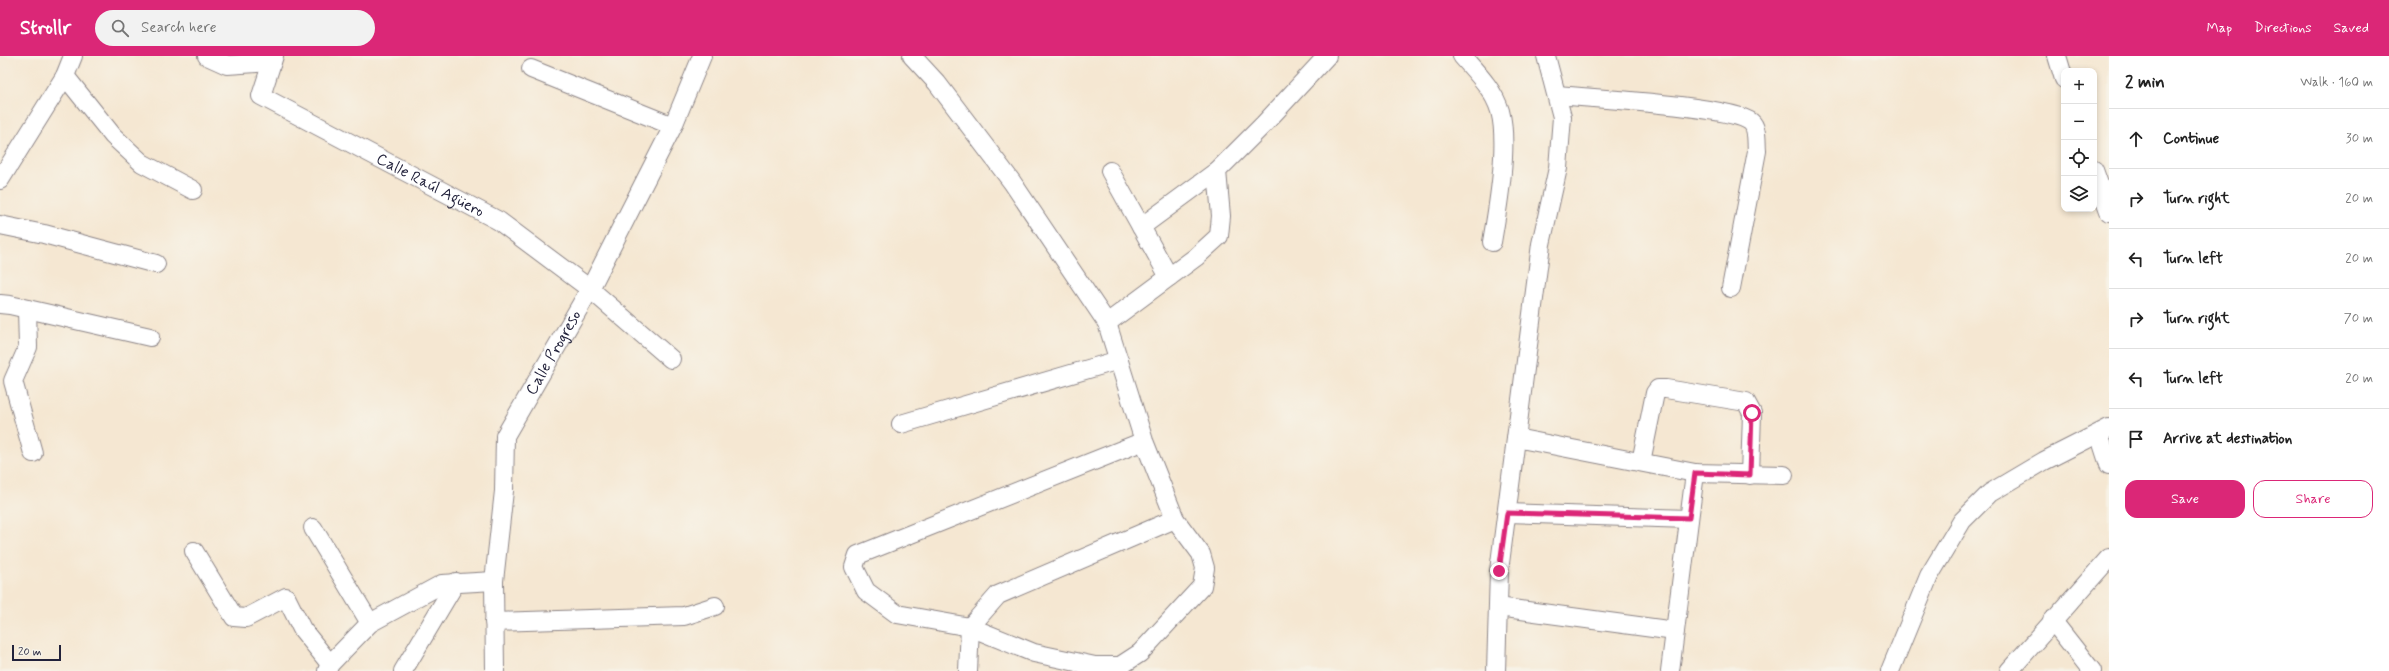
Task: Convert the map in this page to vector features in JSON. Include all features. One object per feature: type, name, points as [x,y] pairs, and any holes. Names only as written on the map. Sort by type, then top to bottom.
[{"type":"street","points":[[0,180],[65,76],[73,56]]},
{"type":"street","points":[[207,56],[227,65],[273,59]]},
{"type":"street","name":"Calle Progreso","points":[[495,671],[494,580],[504,490],[505,436],[590,289],[673,126],[702,56]]},
{"type":"street","points":[[912,56],[937,83],[1012,182],[1107,323],[1144,442],[1175,518],[1201,554],[1205,568],[1202,586],[1140,653],[1120,666],[1096,666],[1034,653],[970,628],[897,614],[866,591],[854,567],[858,556],[1144,442]]},
{"type":"street","points":[[1141,227],[1217,171],[1264,124],[1327,56]]},
{"type":"street","points":[[1462,56],[1493,95],[1500,112],[1502,162],[1492,242]]},
{"type":"street","points":[[1496,671],[1499,571],[1541,244],[1558,168],[1562,117],[1546,56]]},
{"type":"street","points":[[2057,56],[2061,69]]},
{"type":"street","name":"Calle Raúl Agüero","points":[[273,59],[261,96],[500,221],[590,289],[671,359]]},
{"type":"street","points":[[531,69],[673,126]]},
{"type":"street","points":[[65,76],[113,136],[136,158],[193,190]]},
{"type":"street","points":[[1557,95],[1703,109],[1738,115],[1752,123],[1756,131],[1756,151],[1731,288]]},
{"type":"street","points":[[1110,171],[1169,277]]},
{"type":"street","points":[[1107,323],[1196,257],[1219,236],[1221,216],[1217,171]]},
{"type":"street","points":[[2096,176],[2109,212]]},
{"type":"street","points":[[0,225],[44,234],[156,264]]},
{"type":"street","points":[[0,304],[150,337]]},
{"type":"street","points":[[27,309],[28,347],[13,381],[33,453]]},
{"type":"street","points":[[901,424],[1119,360]]},
{"type":"street","points":[[1641,462],[1655,393],[1658,389],[1666,389],[1746,402],[1752,413],[1750,475]]},
{"type":"street","points":[[1890,671],[1929,576],[1962,521],[1990,494],[2044,461],[2104,431],[2109,465]]},
{"type":"street","points":[[1516,438],[1695,473],[1784,475]]},
{"type":"street","points":[[1670,671],[1695,473]]},
{"type":"street","points":[[1507,513],[1689,518]]},
{"type":"street","points":[[968,671],[970,628],[998,595],[1175,518]]},
{"type":"street","points":[[313,528],[370,623]]},
{"type":"street","points":[[194,551],[234,618],[246,618],[286,597],[302,629],[328,668],[370,623],[442,584],[494,580]]},
{"type":"street","points":[[2008,671],[2109,558]]},
{"type":"street","points":[[403,671],[456,582]]},
{"type":"street","points":[[494,622],[684,616],[716,606]]},
{"type":"street","points":[[1498,607],[1675,631]]},
{"type":"street","points":[[2052,620],[2092,671]]},
{"type":"route","points":[[1499,571],[1507,513],[1689,518],[1695,473],[1750,475],[1752,413]]}]
